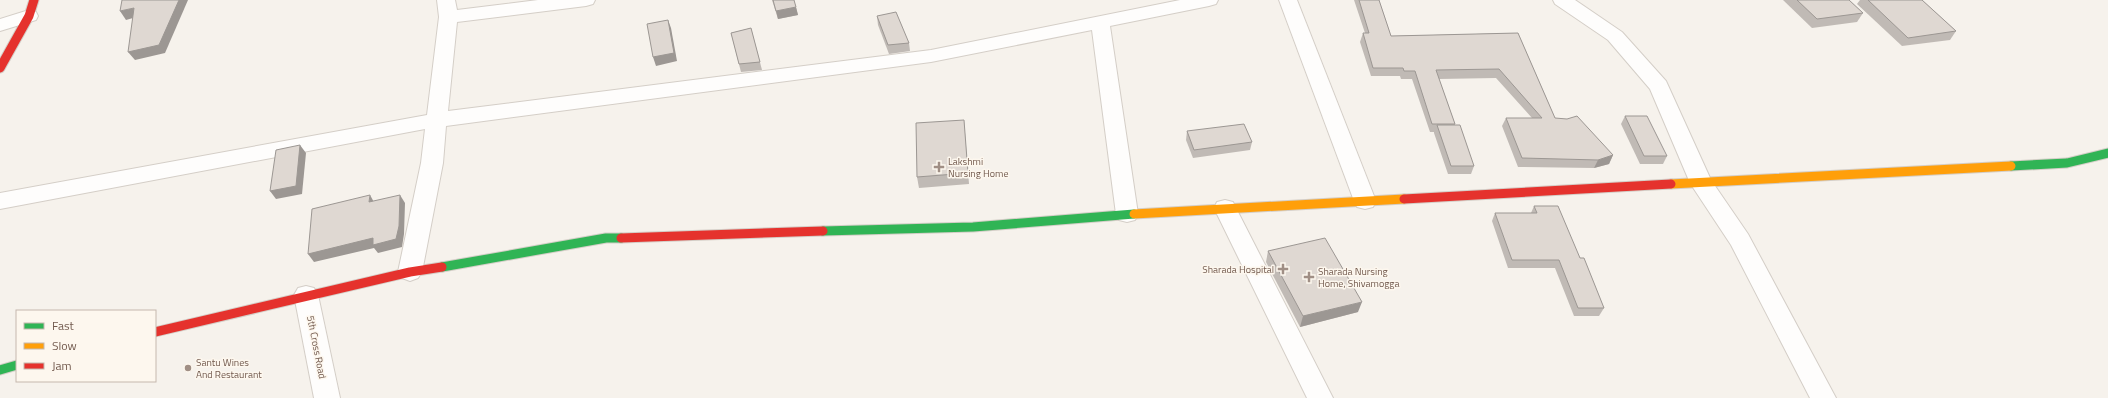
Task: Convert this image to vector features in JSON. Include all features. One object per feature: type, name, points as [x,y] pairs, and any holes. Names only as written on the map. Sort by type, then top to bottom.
[{"type":"main road","points":[[0,68],[32,8]]},
{"type":"main road","points":[[156,332],[306,295],[410,272],[606,238],[973,227],[1128,214],[1226,208],[2067,163],[2108,153]]},
{"type":"main road","points":[[0,370],[16,366]]},
{"type":"street","points":[[410,272],[432,164],[447,8],[586,0]]},
{"type":"street","points":[[0,201],[437,120],[931,56],[1209,0]]},
{"type":"street","points":[[1288,0],[1365,201]]},
{"type":"street","points":[[1562,0],[1615,36],[1659,86],[1701,183],[1740,240],[1823,398]]},
{"type":"street","points":[[0,25],[32,8]]},
{"type":"street","points":[[1100,22],[1128,214]]},
{"type":"street","points":[[1226,208],[1320,398]]},
{"type":"street","name":"5th Cross Road","points":[[306,295],[327,398]]},
{"type":"building","points":[[122,0],[179,0],[159,45],[128,52],[134,8],[120,11]]},
{"type":"building","points":[[773,0],[794,0],[796,7],[776,11]]},
{"type":"building","points":[[1359,0],[1379,0],[1391,36],[1518,33],[1555,118],[1567,119],[1577,116],[1613,155],[1598,160],[1522,158],[1506,118],[1542,118],[1499,69],[1436,70],[1455,124],[1432,124],[1415,71],[1404,71],[1403,68],[1373,68],[1363,33],[1369,33]]},
{"type":"building","points":[[1797,0],[1849,0],[1863,13],[1817,19]]},
{"type":"building","points":[[1868,0],[1922,0],[1956,31],[1908,38]]},
{"type":"building","points":[[896,12],[909,43],[888,45],[877,16]]},
{"type":"building","points":[[668,20],[674,53],[653,57],[647,24]]},
{"type":"building","points":[[751,28],[760,62],[739,64],[731,33]]},
{"type":"building","points":[[1625,116],[1647,116],[1667,156],[1644,156]]},
{"type":"building","points":[[964,120],[968,173],[917,177],[916,123]]},
{"type":"building","points":[[1244,124],[1252,142],[1194,150],[1187,131]]},
{"type":"building","points":[[1437,125],[1460,125],[1474,166],[1451,166]]},
{"type":"building","points":[[300,145],[296,186],[270,191],[276,150]]},
{"type":"building","points":[[370,195],[369,202],[400,195],[399,226],[396,239],[373,245],[373,238],[308,254],[312,209]]},
{"type":"building","points":[[1534,206],[1558,206],[1580,258],[1584,258],[1604,308],[1578,308],[1559,260],[1512,260],[1495,213],[1537,213]]},
{"type":"building","points":[[1325,238],[1362,302],[1303,316],[1268,251]]},
{"type":"traffic: fast","points":[[2011,166],[2067,163],[2108,153]]},
{"type":"traffic: fast","points":[[823,231],[973,227],[1134,214]]},
{"type":"traffic: fast","points":[[442,267],[606,238],[621,238]]},
{"type":"traffic: fast","points":[[0,370],[16,365]]},
{"type":"traffic: slow","points":[[1671,184],[2011,166]]},
{"type":"traffic: slow","points":[[1134,214],[1404,199]]},
{"type":"traffic: jam","points":[[0,68],[29,16],[34,0]]},
{"type":"traffic: jam","points":[[1404,199],[1671,184]]},
{"type":"traffic: jam","points":[[621,238],[823,231]]},
{"type":"traffic: jam","points":[[156,332],[410,272],[442,267]]},
{"type":"place","name":"Lakshmi Nursing Home","points":[[939,167]]},
{"type":"place","name":"Sharada Hospital","points":[[1283,269]]},
{"type":"place","name":"Sharada Nursing Home, Shivamogga","points":[[1309,277]]},
{"type":"place","name":"Santu Wines And Restaurant","points":[[188,368]]}]
